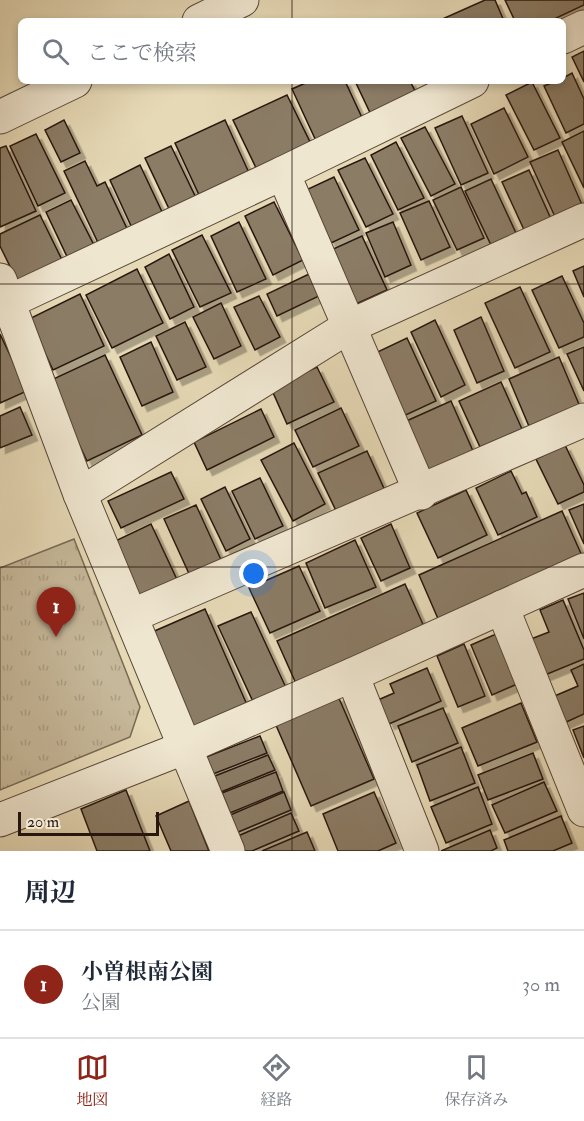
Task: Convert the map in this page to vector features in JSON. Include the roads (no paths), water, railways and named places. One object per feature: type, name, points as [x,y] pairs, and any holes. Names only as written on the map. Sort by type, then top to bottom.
[{"type":"street","points":[[205,18],[242,0]]},
{"type":"street","points":[[566,36],[584,27]]},
{"type":"street","points":[[0,117],[69,84]]},
{"type":"street","points":[[228,851],[80,494],[3,295],[283,173],[466,84]]},
{"type":"street","points":[[283,173],[421,493]]},
{"type":"street","points":[[80,494],[348,327],[584,220]]},
{"type":"street","points":[[131,616],[421,493],[584,420]]},
{"type":"street","points":[[0,820],[186,747],[584,570]]},
{"type":"street","points":[[502,607],[584,810]]},
{"type":"street","points":[[352,675],[422,851]]},
{"type":"place","name":"小曽根南公園","points":[[56,637]]}]
